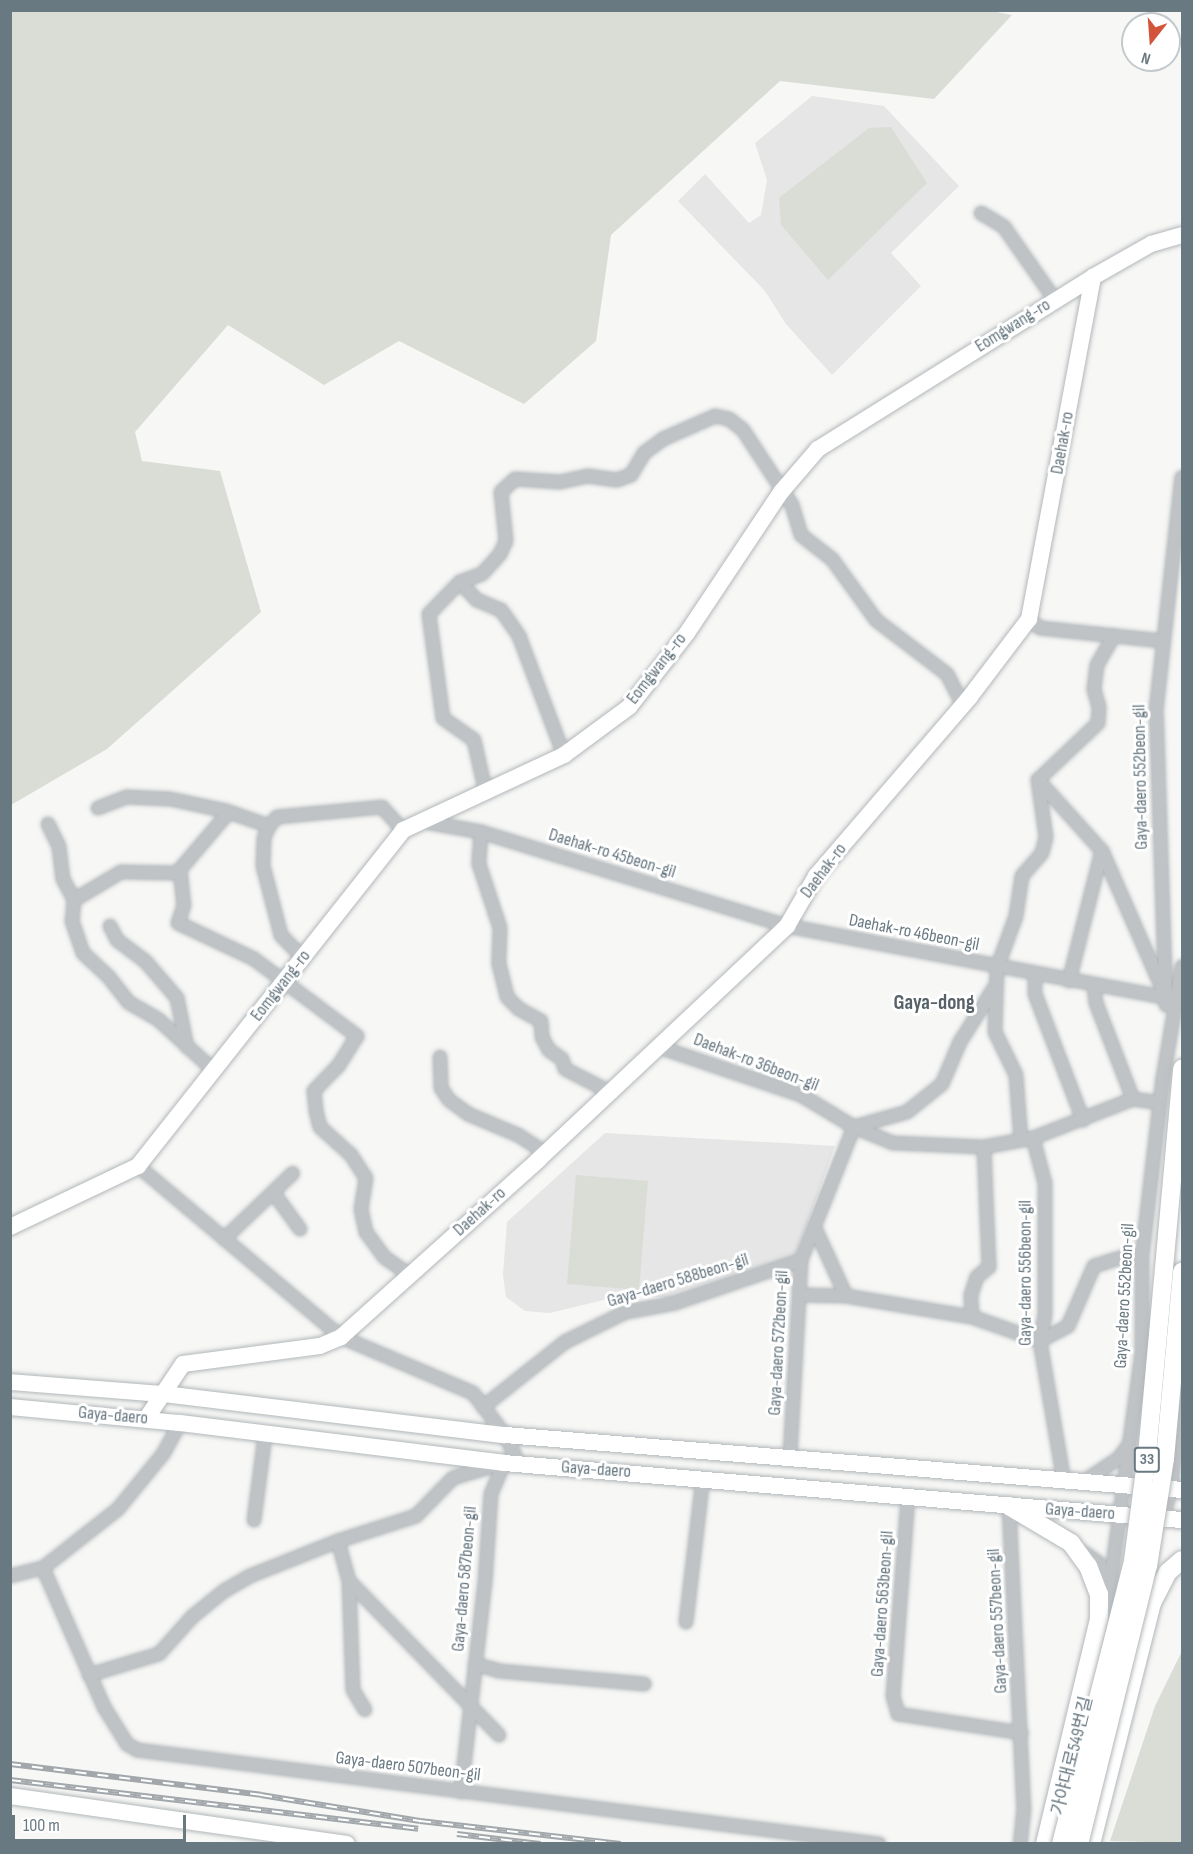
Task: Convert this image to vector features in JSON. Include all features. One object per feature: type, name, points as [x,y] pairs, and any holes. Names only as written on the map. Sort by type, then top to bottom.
[{"type":"highway","name":"33","points":[[1061,1844],[1133,1561],[1147,1455],[1182,1064]]},
{"type":"highway","name":"33","points":[[1079,1844],[1148,1566],[1166,1459],[1182,1272]]},
{"type":"highway","points":[[1006,1506],[1071,1543],[1088,1566],[1099,1594],[1099,1619],[1045,1844]]},
{"type":"highway","points":[[1091,1844],[1152,1603],[1178,1563]]},
{"type":"main road","name":"Eomgwang-ro","points":[[10,1227],[138,1166],[403,830],[425,822],[485,789],[564,755],[629,707],[687,633],[781,492],[812,455],[841,432],[1093,277],[1151,244],[1182,235]]},
{"type":"main road","name":"Daehak-ro","points":[[146,1419],[183,1364],[320,1346],[341,1337],[546,1153],[656,1046],[787,926],[816,876],[963,706],[1029,618],[1093,277]]},
{"type":"main road","name":"Gaya-daero","points":[[10,1382],[164,1394],[505,1435],[1177,1489]]},
{"type":"main road","name":"Gaya-daero","points":[[10,1407],[146,1419],[512,1463],[1182,1520]]},
{"type":"main road","points":[[1002,1476],[1031,1491],[1026,1501],[1006,1506]]},
{"type":"main road","points":[[10,1796],[347,1844]]},
{"type":"street","points":[[981,213],[1004,227],[1055,300]]},
{"type":"street","points":[[485,789],[474,740],[443,718],[429,614],[460,582],[482,574],[500,554],[506,541],[501,492],[514,479],[560,482],[588,476],[617,480],[631,475],[644,453],[663,439],[715,416],[729,419],[743,430],[781,492],[792,505],[801,535],[832,560],[876,620],[947,674],[963,706]]},
{"type":"street","name":"Gaya-daero 552beon-gil","points":[[1163,1078],[1167,998],[1156,711],[1182,477]]},
{"type":"street","points":[[460,582],[477,600],[501,610],[519,636],[564,755]]},
{"type":"street","points":[[1029,618],[1040,627],[1162,641]]},
{"type":"street","points":[[1038,780],[1098,723],[1099,706],[1094,688],[1097,665],[1114,635]]},
{"type":"street","points":[[1038,780],[1102,851],[1167,998]]},
{"type":"street","points":[[1027,1139],[1016,1075],[995,1032],[994,988],[997,968],[1016,916],[1022,876],[1042,853],[1046,837],[1038,780]]},
{"type":"street","points":[[98,808],[126,797],[170,799],[229,812],[269,826]]},
{"type":"street","points":[[303,958],[281,935],[263,866],[264,838],[269,826],[277,817],[382,807],[403,830]]},
{"type":"street","points":[[74,900],[121,872],[152,875],[180,869],[229,812]]},
{"type":"street","name":"Daehak-ro 45beon-gil","points":[[425,822],[481,832],[787,926]]},
{"type":"street","points":[[48,824],[59,847],[63,879],[74,900],[72,921],[83,953],[108,976],[128,1002],[159,1020],[214,1071]]},
{"type":"street","points":[[481,832],[479,864],[500,928],[499,963],[507,997],[519,1009],[541,1021],[542,1037],[549,1050],[562,1059],[565,1070],[608,1092]]},
{"type":"street","points":[[1069,981],[1102,851]]},
{"type":"street","points":[[180,869],[184,905],[178,923],[254,958],[357,1036],[338,1066],[314,1091],[315,1111],[320,1127],[351,1155],[366,1178],[361,1209],[366,1232],[384,1257],[410,1275]]},
{"type":"street","points":[[110,926],[117,940],[146,962],[177,998],[187,1047]]},
{"type":"street","name":"Daehak-ro 46beon-gil","points":[[787,926],[997,968],[1167,998]]},
{"type":"street","name":"Gaya-daero 552beon-gil","points":[[1111,1678],[1110,1586],[1126,1485],[1142,1353],[1142,1256],[1163,1078],[1182,967]]},
{"type":"street","points":[[1035,975],[1035,994],[1083,1120]]},
{"type":"street","points":[[1094,985],[1096,1003],[1133,1099],[1160,1103]]},
{"type":"street","points":[[854,1127],[907,1112],[942,1084],[960,1042],[994,988]]},
{"type":"street","name":"Daehak-ro 36beon-gil","points":[[656,1046],[801,1095],[854,1127],[893,1143],[984,1147],[1027,1139],[1083,1120],[1133,1099]]},
{"type":"street","points":[[440,1057],[441,1088],[448,1100],[468,1114],[518,1135],[546,1153]]},
{"type":"street","name":"Gaya-daero 572beon-gil","points":[[790,1457],[801,1260],[854,1127]]},
{"type":"street","name":"Gaya-daero 556beon-gil","points":[[1027,1139],[1045,1183],[1045,1315],[1040,1341],[1064,1481]]},
{"type":"street","points":[[972,1317],[971,1295],[977,1277],[989,1267],[984,1147]]},
{"type":"street","points":[[89,1676],[159,1654],[224,1591],[338,1541],[416,1516],[453,1478],[512,1463],[505,1435],[472,1393],[341,1337],[138,1166]]},
{"type":"street","points":[[227,1241],[293,1173]]},
{"type":"street","points":[[273,1192],[300,1229]]},
{"type":"street","points":[[814,1226],[846,1296]]},
{"type":"street","points":[[800,1294],[846,1296],[972,1317],[1040,1341],[1068,1326],[1094,1266],[1120,1258],[1142,1256]]},
{"type":"street","name":"Gaya-daero 588beon-gil","points":[[483,1407],[565,1342],[626,1312],[675,1303],[801,1260]]},
{"type":"street","points":[[1111,1678],[1162,1519],[1177,1489],[1177,1445],[1182,1389]]},
{"type":"street","points":[[10,1576],[43,1568],[118,1509],[163,1454],[180,1423]]},
{"type":"street","points":[[254,1520],[265,1435]]},
{"type":"street","points":[[1083,1482],[1119,1458],[1131,1440]]},
{"type":"street","points":[[1177,1445],[1182,1461]]},
{"type":"street","name":"Gaya-daero 587beon-gil","points":[[461,1792],[491,1494],[512,1463]]},
{"type":"street","points":[[686,1622],[703,1478]]},
{"type":"street","name":"Gaya-daero 563beon-gil","points":[[909,1497],[893,1696],[898,1714],[1022,1733]]},
{"type":"street","name":"Gaya-daero 557beon-gil","points":[[1006,1506],[1022,1733],[1024,1808],[1020,1844]]},
{"type":"street","points":[[338,1541],[349,1581],[353,1690],[365,1710]]},
{"type":"street","points":[[1071,1543],[1099,1563],[1110,1586]]},
{"type":"street","points":[[1126,1632],[1158,1573],[1178,1563]]},
{"type":"street","name":"Gaya-daero 507beon-gil","points":[[43,1568],[89,1676],[127,1744],[137,1750],[879,1844]]},
{"type":"street","name":"Gaya-daero 587beon-gil","points":[[349,1581],[499,1735]]},
{"type":"street","name":"Gaya-daero 587beon-gil","points":[[475,1664],[499,1671],[645,1684]]},
{"type":"street","name":"가야대로549번길","points":[[1069,1844],[1111,1678]]},
{"type":"shaded area","points":[[986,10],[1012,15],[934,99],[780,81],[611,235],[596,341],[524,404],[399,341],[324,385],[228,325],[135,432],[142,461],[220,471],[261,612],[107,749],[11,805],[11,11]]},
{"type":"shaded area","points":[[812,96],[884,106],[959,186],[891,253],[921,286],[832,375],[786,324],[765,291],[678,201],[705,174],[749,223],[761,215],[767,180],[755,143]]},
{"type":"shaded area","points":[[891,127],[927,183],[828,280],[781,225],[779,198],[869,128]]},
{"type":"shaded area","points":[[605,1133],[835,1146],[794,1260],[677,1299],[628,1294],[550,1313],[525,1311],[506,1297],[503,1275],[507,1222]]},
{"type":"shaded area","points":[[576,1175],[648,1181],[639,1290],[567,1284]]},
{"type":"shaded area","points":[[1182,1651],[1182,1843],[1110,1841],[1155,1706]]},
{"type":"railway","points":[[10,1764],[261,1795],[420,1821],[621,1844]]},
{"type":"railway","points":[[10,1780],[418,1829]]},
{"type":"railway","points":[[457,1834],[540,1844]]},
{"type":"district","name":"Gaya-dong","points":[[934,1003]]}]
